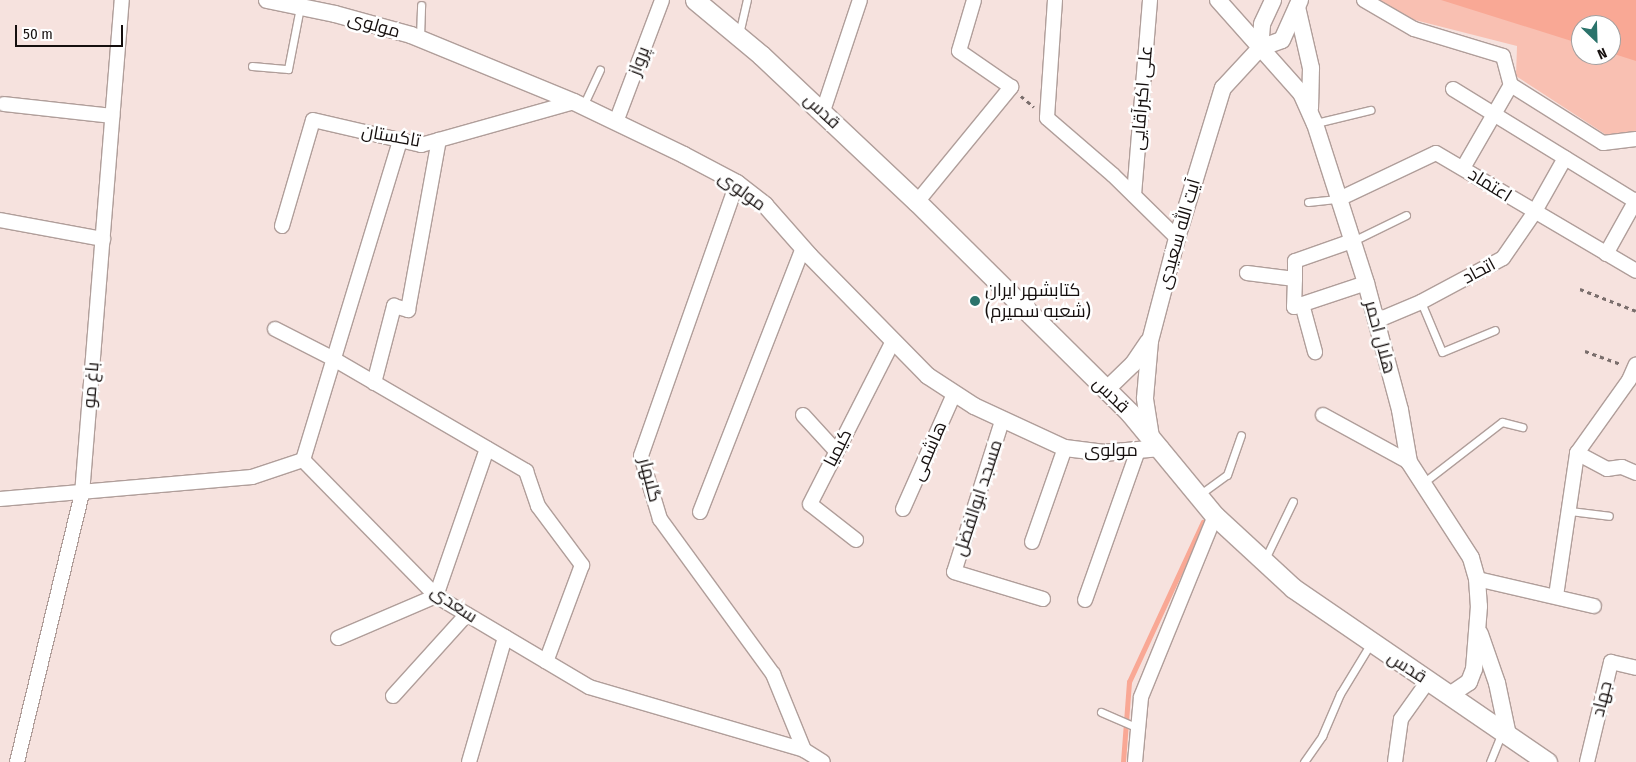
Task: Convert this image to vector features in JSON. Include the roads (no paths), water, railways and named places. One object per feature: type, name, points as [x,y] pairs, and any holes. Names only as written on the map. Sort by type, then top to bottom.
[{"type":"main road","name":"قدس","points":[[702,3],[823,111],[917,202],[1106,390],[1156,442],[1197,496],[1215,516],[1264,562],[1293,588],[1547,762]]},
{"type":"street","name":"باغ مو","points":[[17,762],[82,494],[122,0]]},
{"type":"street","name":"مولوی","points":[[267,0],[291,3],[420,39],[579,104],[737,182],[765,205],[802,248],[928,376],[954,394],[1002,421],[1066,448],[1103,454],[1138,450],[1156,442]]},
{"type":"street","name":"پرواز","points":[[616,122],[662,0]]},
{"type":"street","points":[[823,111],[860,0]]},
{"type":"street","points":[[917,202],[1011,87],[959,51],[974,0]]},
{"type":"street","points":[[1056,0],[1046,118],[1134,195],[1177,238]]},
{"type":"street","name":"علی اکبرآقایی","points":[[1134,195],[1150,0]]},
{"type":"street","name":"هلال احمر","points":[[1218,0],[1301,93],[1313,118],[1366,283],[1400,410],[1409,462],[1460,537],[1477,579],[1479,632]]},
{"type":"street","points":[[1273,0],[1262,24],[1260,48],[1282,40],[1299,4]]},
{"type":"street","points":[[1364,0],[1414,29],[1503,56],[1511,85],[1603,143],[1636,139]]},
{"type":"street","points":[[1299,4],[1310,68],[1313,118]]},
{"type":"street","name":"آیت الله سعیدی","points":[[1156,442],[1145,398],[1150,341],[1177,238],[1223,88],[1260,48]]},
{"type":"street","points":[[1463,168],[1511,85]]},
{"type":"street","points":[[1453,89],[1636,201],[1606,254]]},
{"type":"street","points":[[4,104],[112,116]]},
{"type":"street","name":"تاکستان","points":[[282,226],[313,120],[421,145],[579,104]]},
{"type":"street","points":[[0,499],[82,494],[252,477],[303,460],[332,358],[400,140]]},
{"type":"street","points":[[374,383],[394,306],[408,310],[439,140]]},
{"type":"street","name":"اعتماد","points":[[1338,199],[1436,153],[1534,213],[1636,271]]},
{"type":"street","name":"اتحاد","points":[[1376,321],[1421,302],[1503,258],[1534,213],[1565,158]]},
{"type":"street","name":"گلبهار","points":[[737,182],[641,456],[660,519],[773,674],[804,750]]},
{"type":"street","points":[[0,220],[102,239]]},
{"type":"street","points":[[1352,241],[1296,261],[1294,307],[1366,283]]},
{"type":"street","points":[[700,512],[802,248]]},
{"type":"street","points":[[1247,273],[1295,279]]},
{"type":"street","points":[[1302,304],[1315,352]]},
{"type":"street","points":[[274,329],[332,358],[526,471],[538,506],[582,565],[546,662]]},
{"type":"street","name":"کیمیا","points":[[856,540],[810,504],[893,341]]},
{"type":"street","points":[[1106,390],[1133,364],[1150,341]]},
{"type":"street","points":[[1556,596],[1570,511],[1576,453],[1635,366]]},
{"type":"street","name":"هاشمی","points":[[903,509],[954,394]]},
{"type":"street","points":[[803,415],[836,451]]},
{"type":"street","points":[[1323,415],[1409,462]]},
{"type":"street","name":"مسجد ابوالفضل","points":[[1002,421],[954,572],[1043,598]]},
{"type":"street","points":[[1032,542],[1066,448]]},
{"type":"street","points":[[338,638],[436,596],[487,449]]},
{"type":"street","points":[[1085,600],[1138,450]]},
{"type":"street","points":[[1576,453],[1607,469],[1622,467],[1636,473]]},
{"type":"street","name":"سعدی","points":[[303,460],[436,596],[589,688],[804,750],[823,762]]},
{"type":"street","points":[[1135,762],[1135,727],[1141,696],[1215,516]]},
{"type":"street","points":[[1477,579],[1594,606]]},
{"type":"street","points":[[394,696],[467,614]]},
{"type":"street","points":[[1450,695],[1469,682],[1479,632]]},
{"type":"street","points":[[1479,632],[1497,683],[1506,733]]},
{"type":"street","points":[[470,762],[505,637]]},
{"type":"street","name":"جهاد","points":[[1587,762],[1611,662],[1636,668]]},
{"type":"street","points":[[1395,762],[1401,719],[1428,681]]},
{"type":"lane","points":[[738,36],[747,0]]},
{"type":"lane","points":[[252,66],[288,69],[291,3]]},
{"type":"lane","points":[[420,39],[422,5]]},
{"type":"lane","points":[[579,104],[600,70]]},
{"type":"lane","points":[[1313,118],[1370,110]]},
{"type":"lane","points":[[1308,202],[1338,199]]},
{"type":"lane","points":[[1352,241],[1406,216]]},
{"type":"lane","points":[[1421,302],[1442,352],[1495,330]]},
{"type":"lane","points":[[1423,484],[1502,422],[1522,427]]},
{"type":"lane","points":[[1197,496],[1227,475],[1241,434]]},
{"type":"lane","points":[[1264,562],[1294,501]]},
{"type":"lane","points":[[1570,511],[1609,516]]},
{"type":"lane","points":[[1304,762],[1322,736],[1340,694],[1371,643]]},
{"type":"lane","points":[[1102,712],[1135,727]]},
{"type":"lane","points":[[1490,762],[1506,733]]},
{"type":"waterway","points":[[1123,762],[1129,682],[1203,522]]},
{"type":"place","name":"کتابشهر ایران (شعبه سمیرم)","points":[[975,301]]}]
